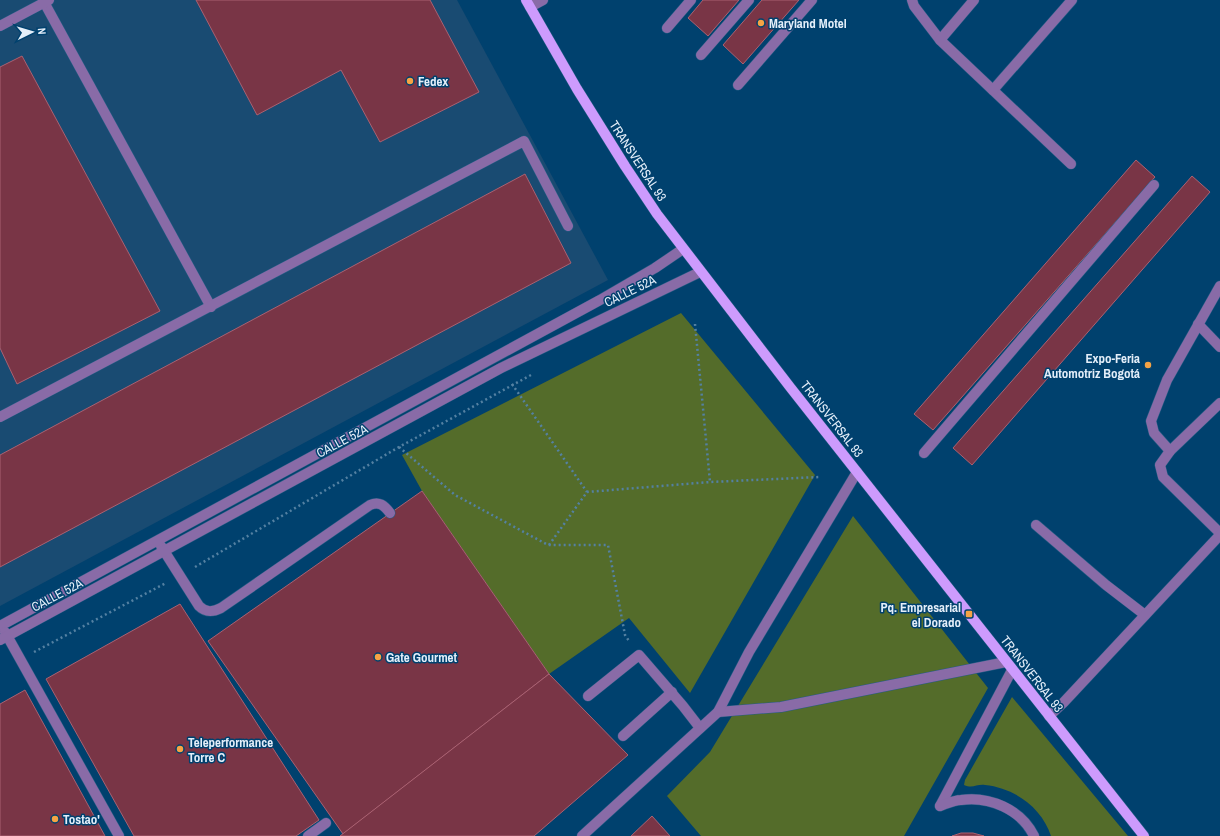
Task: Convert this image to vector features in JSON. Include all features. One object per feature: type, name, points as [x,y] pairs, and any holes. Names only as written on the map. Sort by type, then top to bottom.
[{"type":"main road","name":"TRANSVERSAL 93","points":[[528,3],[577,89],[657,214],[700,272],[1144,836]]},
{"type":"street","points":[[528,3],[543,0]]},
{"type":"street","points":[[667,28],[691,0]]},
{"type":"street","points":[[701,55],[749,0]]},
{"type":"street","points":[[738,85],[812,0]]},
{"type":"street","points":[[912,0],[914,6],[940,40],[1071,164]]},
{"type":"street","points":[[940,40],[974,0]]},
{"type":"street","points":[[993,90],[1072,0]]},
{"type":"street","points":[[0,26],[46,1],[211,307]]},
{"type":"street","points":[[0,417],[524,141],[568,226]]},
{"type":"street","points":[[924,453],[1154,185]]},
{"type":"street","name":"CALLE 52A","points":[[1,625],[600,300],[655,268],[683,249]]},
{"type":"street","name":"CALLE 52A","points":[[4,638],[388,431],[501,368],[700,272]]},
{"type":"street","points":[[1170,451],[1154,433],[1151,421],[1167,380],[1220,286]]},
{"type":"street","points":[[1198,324],[1220,347]]},
{"type":"street","points":[[1049,716],[1064,702],[1220,534],[1163,477],[1160,465],[1170,451],[1220,403]]},
{"type":"street","points":[[582,836],[718,712],[749,652],[857,472]]},
{"type":"street","points":[[159,540],[164,552],[199,606],[208,612],[214,612],[370,505],[374,503],[381,504],[385,506],[390,513]]},
{"type":"street","points":[[1036,525],[1106,585],[1145,615]]},
{"type":"street","points":[[1,625],[4,638],[21,659],[119,836]]},
{"type":"street","points":[[588,696],[638,655],[672,692],[700,728]]},
{"type":"street","points":[[718,712],[781,707],[1009,666]]},
{"type":"street","points":[[1009,666],[940,806],[959,800],[980,799],[1000,804],[1018,815],[1032,831],[1034,836]]},
{"type":"street","points":[[623,736],[672,692]]},
{"type":"street","points":[[308,836],[326,823]]},
{"type":"path","points":[[694,324],[710,482]]},
{"type":"path","points":[[501,368],[587,492]]},
{"type":"path","points":[[388,431],[400,447],[455,495],[548,545],[608,545],[625,635],[638,655]]},
{"type":"path","points":[[21,659],[179,576],[400,447]]},
{"type":"path","points":[[548,545],[587,492],[710,482],[820,476]]},
{"type":"shaded area","points":[[0,0],[457,0],[608,280],[0,606]]},
{"type":"green space","points":[[681,313],[815,475],[690,693],[629,618],[549,674],[422,491],[402,455]]},
{"type":"green space","points":[[853,516],[988,688],[904,836],[701,836],[667,796],[710,752]]},
{"type":"green space","points":[[1012,697],[1128,836],[1051,836],[1047,826],[1034,808],[1017,795],[996,787],[979,785],[970,787],[964,785],[965,780]]},
{"type":"building","name":"Fedex","points":[[196,0],[430,0],[479,92],[380,142],[341,70],[257,115]]},
{"type":"building","name":"Maryland Motel","points":[[703,0],[739,0],[708,36],[688,18]]},
{"type":"building","name":"Maryland Motel","points":[[762,0],[799,0],[743,64],[723,45]]},
{"type":"building","points":[[22,56],[160,311],[17,384],[0,348],[0,67]]},
{"type":"building","points":[[1136,160],[1155,177],[933,430],[914,414]]},
{"type":"building","points":[[525,174],[571,263],[0,567],[0,455]]},
{"type":"building","points":[[1192,176],[1210,192],[972,465],[953,448]]},
{"type":"building","name":"Gate Gourmet","points":[[422,491],[549,674],[343,834],[208,641]]},
{"type":"building","name":"Teleperformance Torre C","points":[[180,604],[319,820],[296,836],[134,836],[46,679]]},
{"type":"building","points":[[549,674],[628,755],[534,836],[340,836]]},
{"type":"building","points":[[25,690],[105,836],[0,836],[0,704]]},
{"type":"building","points":[[652,816],[670,836],[631,836]]},
{"type":"building","points":[[961,833],[973,833],[984,836],[952,836]]},
{"type":"place","name":"Maryland Motel","points":[[761,23]]},
{"type":"place","name":"Fedex","points":[[410,81]]},
{"type":"place","name":"Expo-Feria Automotriz Bogotá","points":[[1148,365]]},
{"type":"place","name":"Pq. Empresarial el Dorado","points":[[969,614]]},
{"type":"place","name":"Gate Gourmet","points":[[378,657]]},
{"type":"place","name":"Teleperformance Torre C","points":[[180,749]]},
{"type":"place","name":"Tostao'","points":[[55,819]]}]
